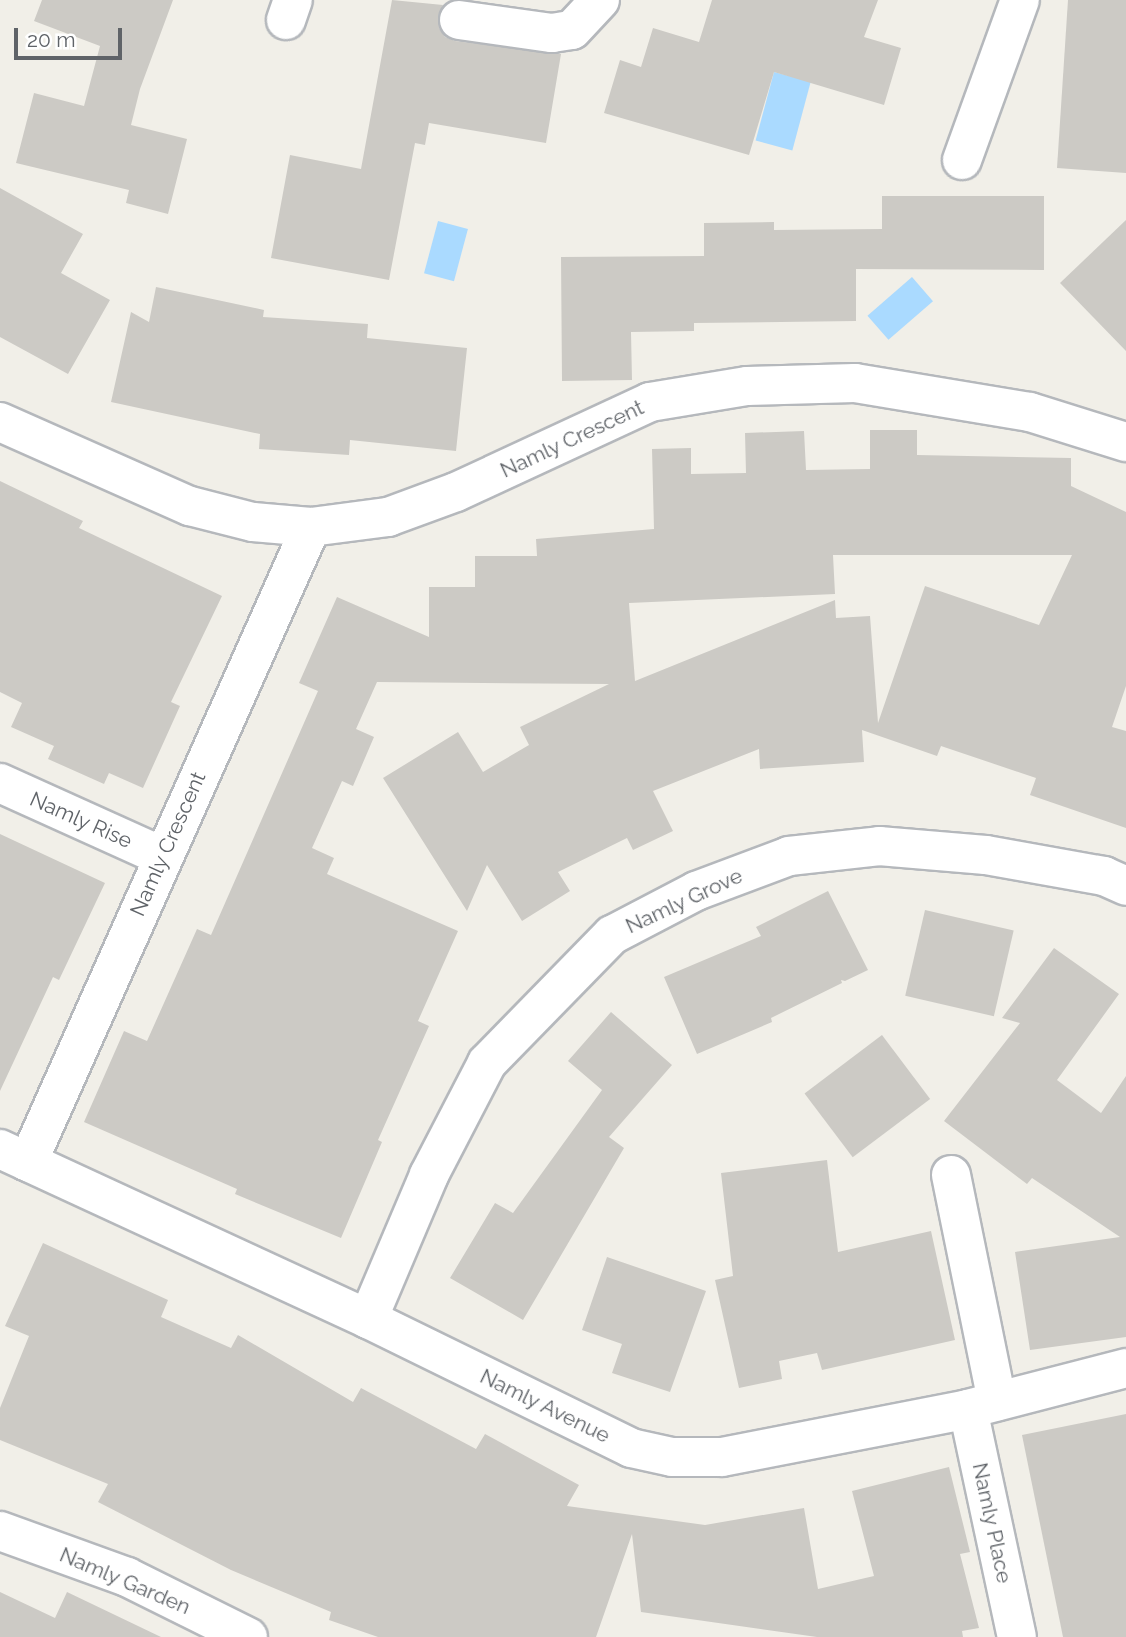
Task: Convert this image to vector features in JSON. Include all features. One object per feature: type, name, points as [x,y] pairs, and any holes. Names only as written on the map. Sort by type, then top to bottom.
[{"type":"street","points":[[459,20],[552,33],[572,30],[600,0]]},
{"type":"street","points":[[962,160],[1020,0]]},
{"type":"street","name":"Namly Crescent","points":[[0,422],[191,506],[253,523],[312,527],[387,517],[433,500],[650,402],[747,386],[855,383],[1030,412],[1126,442]]},
{"type":"street","name":"Namly Crescent","points":[[14,1156],[162,856],[312,527]]},
{"type":"street","name":"Namly Rise","points":[[0,783],[162,856]]},
{"type":"street","name":"Namly Grove","points":[[368,1319],[429,1175],[487,1063],[612,935],[696,891],[789,856],[879,846],[986,855],[1104,876],[1126,886]]},
{"type":"street","name":"Namly Avenue","points":[[14,1156],[368,1319],[631,1448],[672,1457],[722,1457],[983,1405],[1126,1368]]},
{"type":"street","name":"Namly Place","points":[[951,1175],[1017,1637]]},
{"type":"street","name":"Namly Garden","points":[[0,1531],[127,1577],[248,1637]]},
{"type":"water","points":[[774,72],[811,82],[792,150],[756,141]]},
{"type":"water","points":[[438,221],[468,229],[454,281],[424,273]]},
{"type":"water","points":[[912,277],[933,301],[888,340],[867,316]]},
{"type":"building","points":[[42,0],[173,0],[140,89],[131,125],[187,139],[168,214],[126,203],[129,190],[16,163],[34,93],[84,106],[100,46],[34,21]]},
{"type":"building","points":[[392,0],[443,5],[438,16],[439,28],[445,37],[455,41],[561,54],[546,143],[429,123],[425,145],[415,143],[389,280],[271,258],[290,155],[361,169]]},
{"type":"building","points":[[712,0],[878,0],[864,37],[901,48],[884,105],[774,72],[749,155],[604,113],[620,60],[641,67],[653,28],[699,42]]},
{"type":"building","points":[[1068,0],[1126,0],[1126,173],[1057,168]]},
{"type":"building","points":[[0,188],[83,234],[61,273],[110,300],[68,374],[0,337]]},
{"type":"building","points":[[882,196],[1044,196],[1044,270],[856,269],[856,321],[694,323],[694,331],[631,332],[632,380],[562,381],[561,257],[704,256],[704,223],[774,222],[774,230],[882,229]]},
{"type":"building","points":[[1126,220],[1126,351],[1060,283]]},
{"type":"building","points":[[156,287],[264,310],[263,317],[368,324],[367,338],[467,348],[456,451],[350,440],[349,455],[259,449],[260,434],[111,402],[131,312],[149,322]]},
{"type":"building","points":[[870,430],[917,430],[917,455],[1071,458],[1071,486],[1126,512],[1126,686],[1112,727],[1126,731],[1126,828],[1030,795],[1036,778],[941,746],[937,756],[862,730],[864,762],[760,769],[759,749],[653,791],[673,831],[633,850],[627,838],[558,872],[570,891],[522,921],[487,865],[467,911],[383,778],[458,732],[483,772],[529,745],[520,727],[609,684],[377,682],[356,729],[374,737],[353,786],[342,781],[312,848],[334,858],[327,874],[458,931],[418,1021],[429,1026],[378,1140],[382,1142],[341,1238],[235,1194],[237,1189],[84,1122],[124,1031],[147,1041],[197,929],[211,935],[318,691],[299,683],[337,597],[429,637],[429,587],[475,587],[475,556],[537,556],[536,539],[654,529],[652,449],[691,448],[691,474],[746,473],[745,433],[804,431],[806,470],[870,469]],"holes":[[[833,555],[1072,555],[1039,625],[925,586],[878,723],[870,616],[836,618],[835,600],[635,681],[629,603],[835,594]]]},
{"type":"building","points":[[0,481],[83,521],[79,528],[222,596],[171,702],[180,706],[143,788],[109,773],[104,784],[48,759],[54,746],[11,727],[22,703],[0,692]]},
{"type":"building","points":[[0,834],[105,883],[59,980],[53,977],[0,1091]]},
{"type":"building","points":[[828,891],[868,970],[845,981],[841,980],[842,983],[771,1018],[772,1022],[697,1054],[664,977],[761,936],[756,927]]},
{"type":"building","points":[[925,910],[1014,930],[994,1016],[905,996]]},
{"type":"building","points":[[1054,948],[1119,994],[1057,1080],[1101,1113],[1126,1076],[1126,1337],[1030,1350],[1015,1252],[1120,1237],[1032,1178],[1027,1184],[944,1121],[1020,1023],[1002,1018]]},
{"type":"building","points":[[611,1012],[672,1065],[609,1137],[624,1148],[523,1320],[450,1278],[495,1203],[513,1213],[602,1090],[568,1061]]},
{"type":"building","points":[[882,1035],[930,1099],[853,1157],[805,1093]]},
{"type":"building","points":[[827,1160],[838,1252],[931,1231],[955,1340],[822,1370],[817,1353],[779,1361],[782,1379],[739,1388],[715,1280],[733,1276],[721,1173]]},
{"type":"building","points":[[43,1243],[168,1300],[161,1317],[231,1348],[238,1335],[353,1402],[361,1388],[476,1449],[485,1434],[579,1485],[567,1506],[705,1525],[804,1508],[818,1589],[874,1576],[852,1491],[949,1467],[970,1552],[960,1554],[979,1628],[962,1631],[963,1637],[817,1637],[641,1612],[632,1534],[596,1637],[378,1637],[329,1620],[331,1612],[231,1570],[98,1502],[108,1484],[0,1440],[0,1408],[29,1336],[5,1326]]},
{"type":"building","points":[[607,1257],[706,1291],[670,1392],[612,1373],[622,1344],[582,1330]]},
{"type":"building","points":[[1126,1414],[1126,1637],[1063,1637],[1022,1435]]},
{"type":"building","points":[[0,1592],[55,1618],[67,1592],[161,1637],[0,1637]]}]
